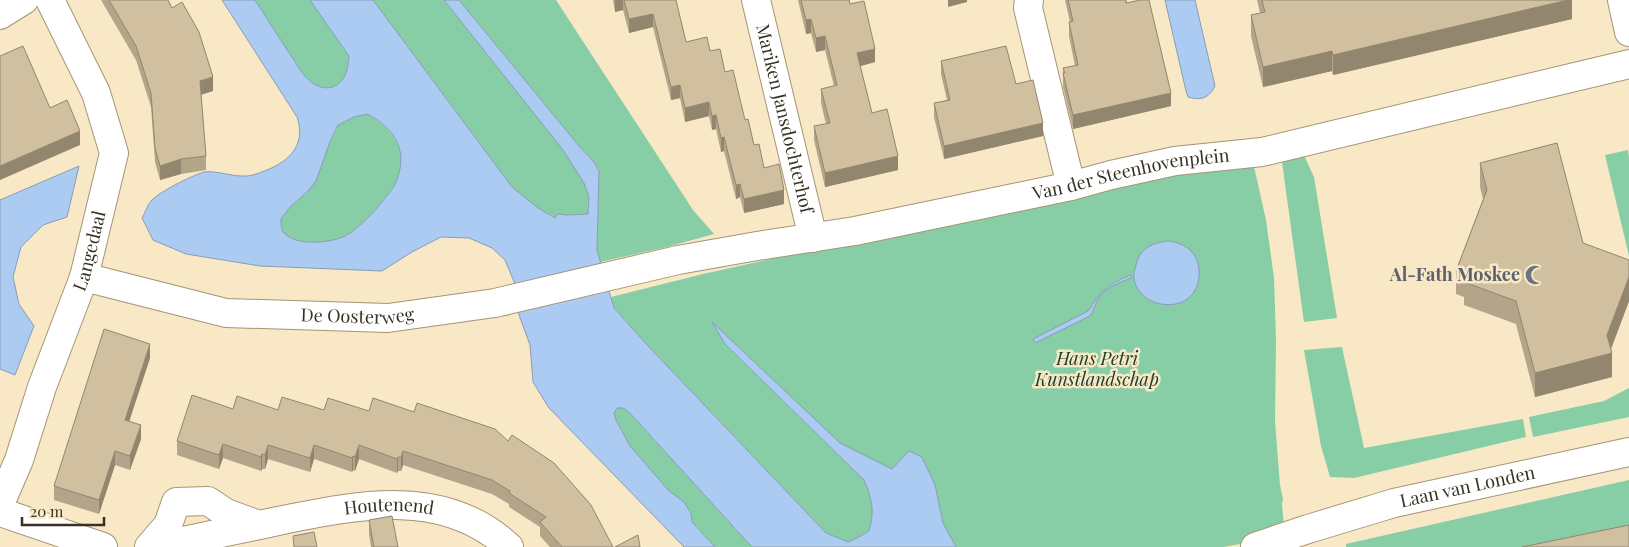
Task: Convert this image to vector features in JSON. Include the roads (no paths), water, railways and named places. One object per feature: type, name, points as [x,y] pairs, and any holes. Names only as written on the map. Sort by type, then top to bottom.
[{"type":"street","points":[[0,15],[24,0]]},
{"type":"street","name":"Langedaal","points":[[0,504],[19,460],[42,387],[84,277],[114,153],[96,93],[50,0]]},
{"type":"street","name":"Mariken Jansdochterhof","points":[[756,0],[813,238]]},
{"type":"street","points":[[1029,0],[1028,8],[1071,186]]},
{"type":"street","points":[[1622,0],[1629,32]]},
{"type":"street","name":"Van der Steenhovenplein","points":[[631,271],[725,251],[855,231],[1071,186],[1110,175],[1175,161],[1262,152],[1629,64]]},
{"type":"street","name":"De Oosterweg","points":[[84,277],[226,313],[388,318],[495,304],[631,271]]},
{"type":"street","name":"Laan van Londen","points":[[1255,547],[1310,538],[1394,503],[1629,452]]},
{"type":"street","points":[[150,547],[168,525],[176,502],[208,501],[226,513],[259,525]]},
{"type":"street","name":"Houtenend","points":[[155,547],[328,511],[379,504],[433,508],[470,520],[492,532],[509,547]]},
{"type":"street","points":[[0,512],[103,547]]},
{"type":"water","points":[[222,0],[255,0],[304,76],[316,85],[325,88],[335,86],[342,80],[346,73],[349,56],[310,0],[373,0],[512,187],[538,208],[555,218],[558,214],[588,214],[589,197],[584,183],[563,150],[444,0],[459,0],[594,162],[599,171],[597,250],[614,308],[649,347],[826,533],[848,542],[869,531],[872,505],[864,480],[725,344],[712,322],[840,443],[892,469],[909,451],[922,457],[935,485],[943,523],[956,547],[752,547],[629,412],[623,408],[617,408],[614,413],[616,420],[630,446],[669,491],[684,502],[691,513],[692,522],[715,547],[684,547],[549,408],[533,382],[530,345],[519,315],[515,284],[505,260],[492,248],[469,238],[441,237],[382,271],[260,266],[186,254],[153,240],[142,218],[155,198],[176,185],[204,172],[249,176],[276,166],[289,156],[298,143],[299,127],[297,117]],"holes":[[[367,114],[377,120],[393,135],[398,144],[401,163],[394,186],[378,207],[362,224],[337,239],[311,242],[293,239],[287,235],[282,230],[281,219],[290,207],[316,181],[338,125],[354,117]]]},
{"type":"water","points":[[1165,0],[1195,0],[1215,86],[1204,98],[1188,97]]},
{"type":"water","points":[[79,166],[67,217],[43,225],[21,247],[13,277],[19,304],[34,326],[15,375],[0,369],[0,200]]},
{"type":"water","points":[[1167,241],[1180,244],[1191,251],[1198,262],[1199,269],[1195,290],[1187,299],[1176,304],[1152,301],[1142,294],[1136,285],[1134,272],[1139,256],[1145,249]]},
{"type":"water","points":[[1131,275],[1131,278],[1112,286],[1100,296],[1090,316],[1035,343],[1033,339],[1088,311],[1104,290],[1117,281]]},
{"type":"place","name":"Al-Fath Moskee","points":[[1535,275]]},
{"type":"park label","name":"Hans Petri Kunstlandschap","points":[[1097,369]]}]
